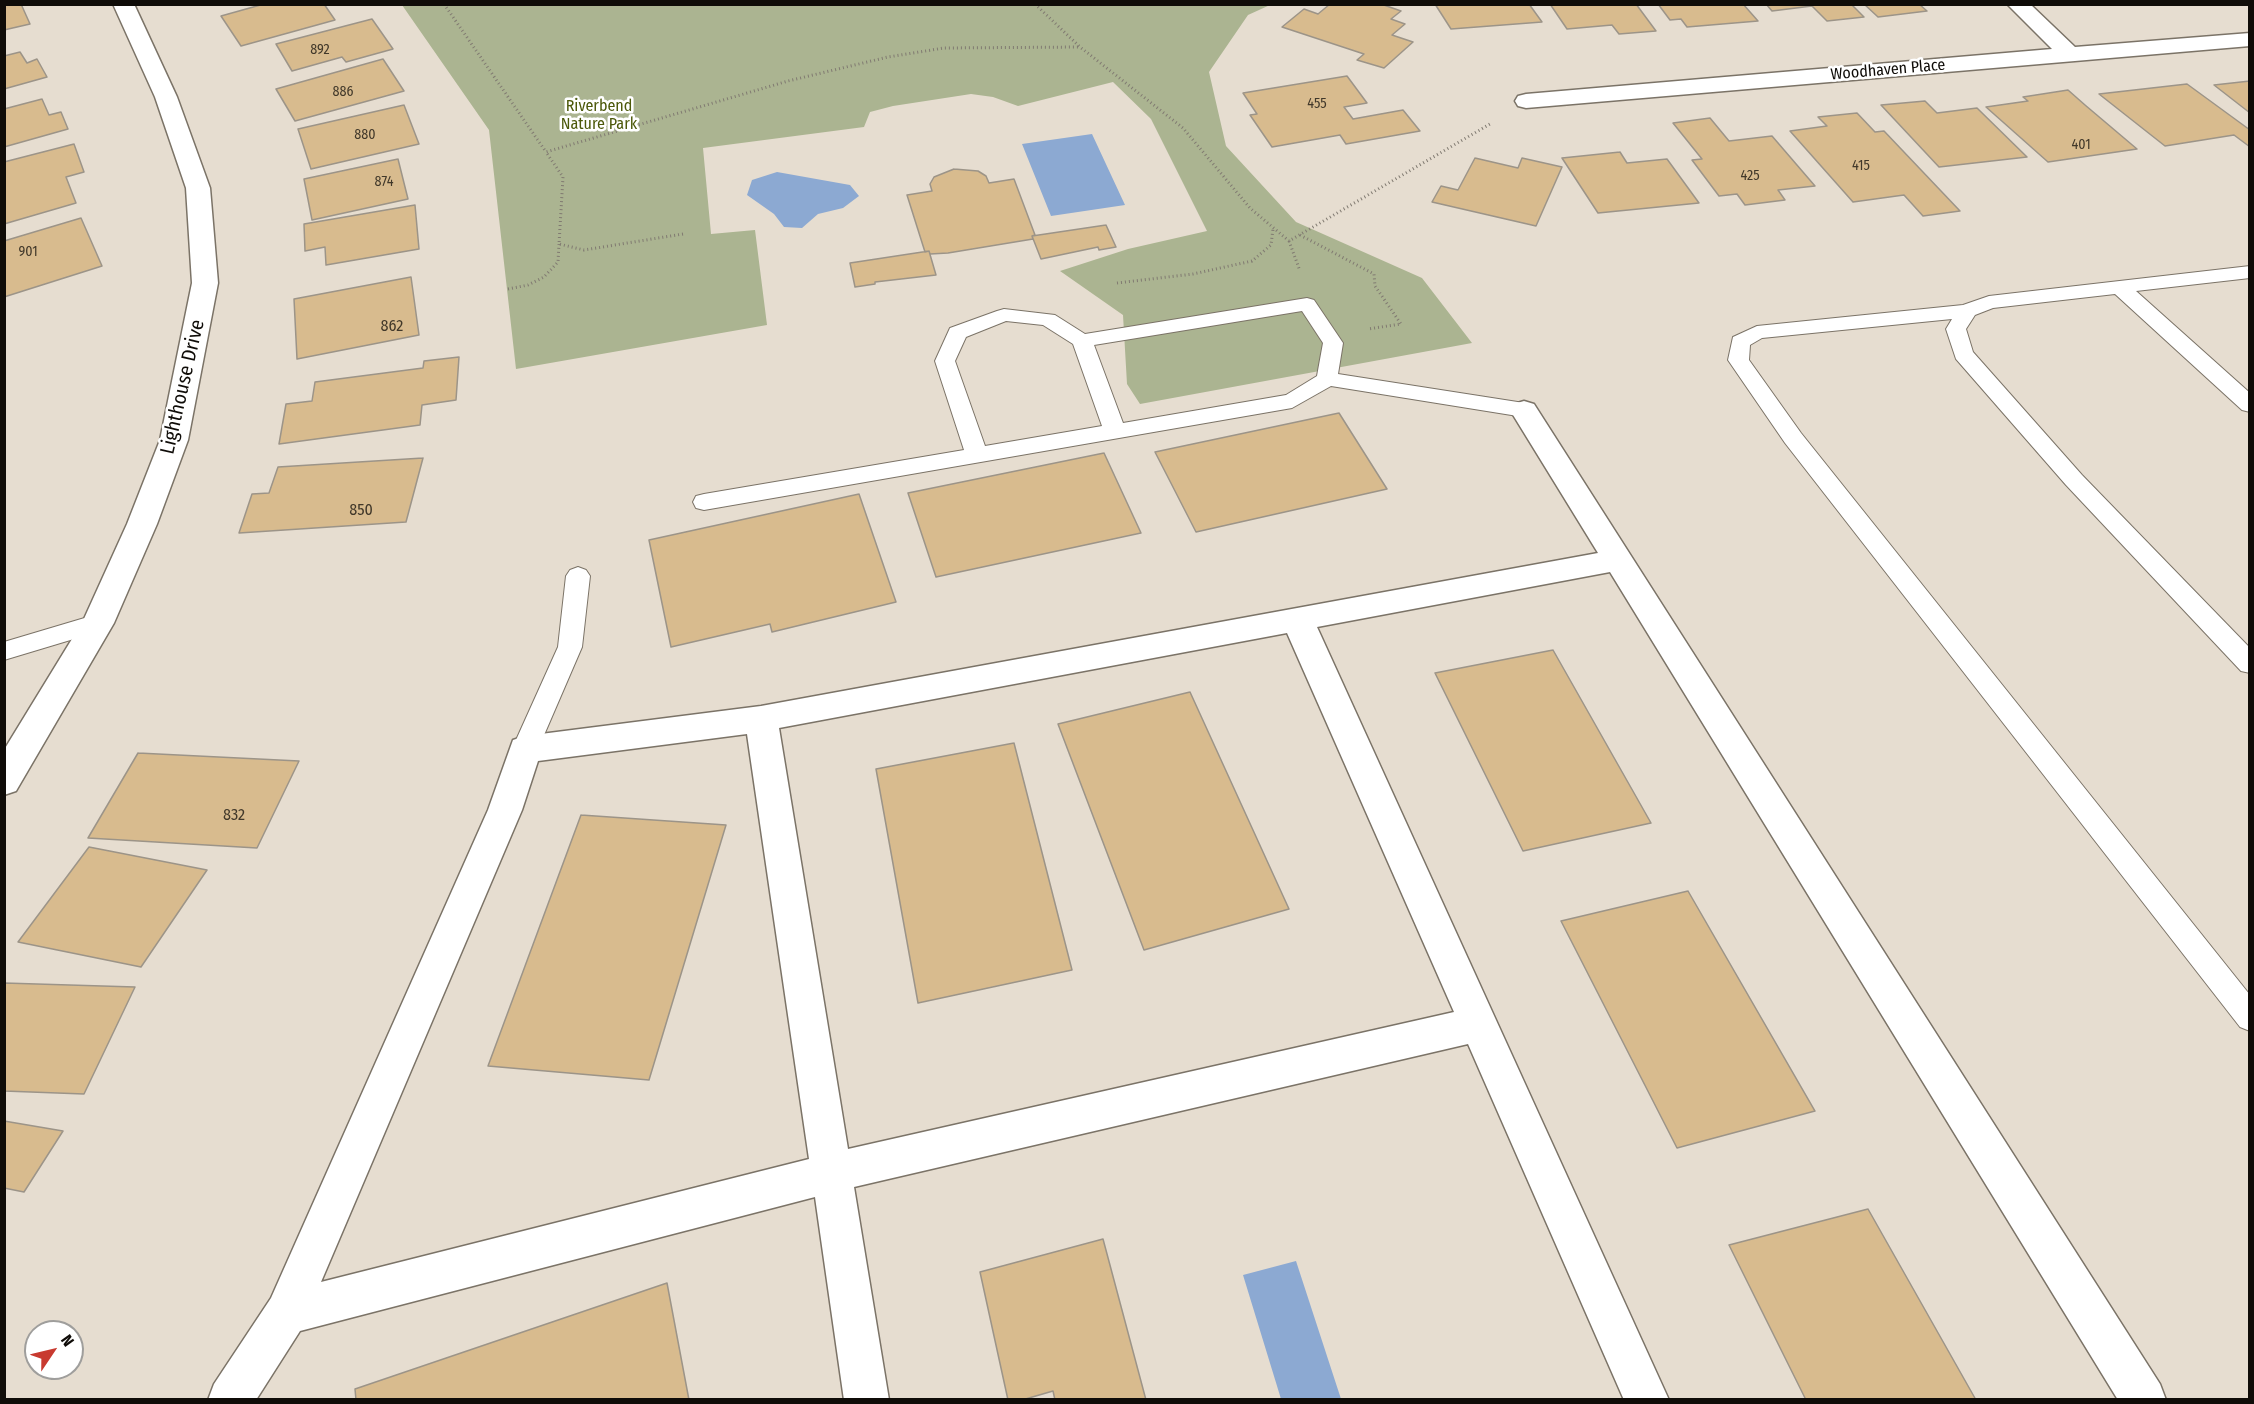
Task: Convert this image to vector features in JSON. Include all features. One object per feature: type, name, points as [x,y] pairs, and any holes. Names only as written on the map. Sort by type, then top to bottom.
[{"type":"street","name":"Lighthouse Drive","points":[[4,781],[98,623],[142,524],[174,440],[205,283],[198,188],[166,97],[123,4]]},
{"type":"street","points":[[2017,4],[2070,55]]},
{"type":"street","name":"Woodhaven Place","points":[[1526,101],[2250,39]]},
{"type":"street","points":[[1524,410],[2144,1400]]},
{"type":"street","points":[[230,1400],[286,1313],[505,810],[525,749],[761,719],[1616,560]]},
{"type":"street","points":[[1297,619],[1647,1400]]},
{"type":"street","points":[[761,719],[867,1400]]},
{"type":"street","points":[[286,1313],[830,1173],[1478,1024]]},
{"type":"lane","points":[[2250,272],[1989,302],[1966,310],[1757,332],[1740,342],[1738,360],[1793,438],[2250,1018]]},
{"type":"lane","points":[[2120,287],[2250,405]]},
{"type":"lane","points":[[1082,341],[1307,304],[1333,343],[1327,379]]},
{"type":"lane","points":[[1966,310],[1956,329],[1963,354],[2074,480],[2250,664]]},
{"type":"lane","points":[[978,455],[945,361],[957,333],[1004,315],[1048,319],[1082,341],[1115,431]]},
{"type":"lane","points":[[704,501],[1292,401],[1327,379],[1524,410]]},
{"type":"lane","points":[[525,749],[570,647],[578,576]]},
{"type":"lane","points":[[4,651],[98,623]]},
{"type":"path","points":[[444,4],[563,177],[558,262],[544,277],[528,285],[507,289]]},
{"type":"path","points":[[1035,4],[1080,47],[1183,128],[1250,208],[1289,241],[1303,279]]},
{"type":"path","points":[[546,152],[788,81],[888,57],[944,48],[1080,47]]},
{"type":"path","points":[[1289,241],[1490,124]]},
{"type":"path","points":[[1117,283],[1193,274],[1252,261],[1271,245],[1273,229]]},
{"type":"path","points":[[559,244],[584,250],[683,234]]},
{"type":"path","points":[[1299,235],[1374,274],[1376,286],[1401,324],[1368,328],[1370,339]]},
{"type":"green space","name":"Riverbend Nature Park","points":[[402,5],[1270,5],[1248,15],[1209,72],[1226,146],[1296,222],[1422,278],[1472,343],[1140,404],[1127,384],[1123,315],[1060,271],[1128,249],[1207,231],[1151,119],[1113,82],[1018,106],[993,97],[971,94],[893,106],[870,112],[864,127],[703,148],[711,234],[755,230],[767,325],[516,369],[489,130]]},
{"type":"water","points":[[1092,134],[1125,205],[1051,216],[1022,144]]},
{"type":"water","points":[[777,172],[850,185],[859,196],[843,208],[818,214],[802,228],[784,227],[774,214],[747,195],[752,180]]},
{"type":"water","points":[[1296,1261],[1341,1399],[1281,1399],[1243,1275]]},
{"type":"building","points":[[4,4],[21,4],[30,24],[4,30]]},
{"type":"building","points":[[264,4],[324,4],[335,20],[241,46],[221,16]]},
{"type":"building","points":[[1330,4],[1381,4],[1401,11],[1391,19],[1405,24],[1392,35],[1413,42],[1384,68],[1357,60],[1364,54],[1282,27],[1304,9],[1318,14]]},
{"type":"building","points":[[1435,4],[1529,4],[1542,22],[1451,29]]},
{"type":"building","points":[[1550,4],[1636,4],[1656,31],[1619,34],[1612,25],[1567,29]]},
{"type":"building","points":[[1658,4],[1743,4],[1758,21],[1687,27],[1681,19],[1670,20]]},
{"type":"building","points":[[1766,4],[1851,4],[1864,17],[1827,21],[1812,6],[1772,11]]},
{"type":"building","points":[[1864,4],[1919,4],[1927,11],[1878,17]]},
{"type":"building","points":[[372,19],[393,49],[346,62],[342,57],[292,71],[276,44]]},
{"type":"building","points":[[20,52],[27,63],[37,59],[47,77],[4,89],[4,56]]},
{"type":"building","points":[[383,59],[404,91],[295,121],[276,89]]},
{"type":"building","points":[[1347,76],[1367,103],[1344,107],[1353,119],[1403,110],[1420,131],[1346,144],[1340,135],[1272,147],[1250,115],[1257,114],[1243,93]]},
{"type":"building","points":[[2250,81],[2250,113],[2214,85]]},
{"type":"building","points":[[2187,84],[2250,130],[2250,147],[2234,135],[2165,146],[2099,94]]},
{"type":"building","points":[[2068,90],[2137,149],[2048,162],[1986,107],[2028,101],[2023,97]]},
{"type":"building","points":[[42,99],[49,115],[61,112],[68,129],[4,147],[4,109]]},
{"type":"building","points":[[1925,101],[1937,113],[1977,108],[2027,157],[1939,167],[1881,105]]},
{"type":"building","points":[[404,105],[419,144],[311,169],[298,129]]},
{"type":"building","points":[[1857,113],[1875,132],[1884,131],[1960,211],[1923,216],[1904,195],[1853,202],[1790,131],[1827,126],[1818,117]]},
{"type":"building","points":[[1710,118],[1729,141],[1772,136],[1815,186],[1778,190],[1785,200],[1745,205],[1737,194],[1719,196],[1692,160],[1702,159],[1673,123]]},
{"type":"building","points":[[74,144],[84,172],[66,177],[76,203],[4,224],[4,162]]},
{"type":"building","points":[[1620,152],[1627,163],[1667,159],[1699,203],[1598,213],[1562,158]]},
{"type":"building","points":[[1475,158],[1518,168],[1522,158],[1562,167],[1536,226],[1432,202],[1441,186],[1458,190]]},
{"type":"building","points":[[398,159],[408,199],[312,220],[304,179]]},
{"type":"building","points":[[954,169],[978,171],[986,176],[989,183],[1014,179],[1035,235],[1032,236],[1033,239],[948,253],[925,252],[907,195],[932,191],[930,184],[934,177]]},
{"type":"building","points":[[415,205],[419,249],[326,265],[325,247],[305,251],[304,224]]},
{"type":"building","points":[[81,218],[102,266],[4,297],[4,241]]},
{"type":"building","points":[[1106,225],[1116,247],[1099,250],[1098,247],[1041,259],[1032,236]]},
{"type":"building","points":[[929,251],[936,275],[875,282],[875,284],[855,287],[850,263]]},
{"type":"building","points":[[411,277],[419,335],[297,359],[294,299]]},
{"type":"building","points":[[459,357],[456,400],[422,405],[420,425],[279,444],[286,404],[312,401],[315,382],[423,368],[424,361]]},
{"type":"building","points":[[1339,413],[1387,489],[1196,532],[1155,452]]},
{"type":"building","points":[[1104,453],[1141,533],[936,577],[908,493]]},
{"type":"building","points":[[423,458],[406,522],[239,533],[252,494],[269,493],[278,467]]},
{"type":"building","points":[[859,494],[896,602],[772,632],[770,624],[671,647],[649,540]]},
{"type":"building","points":[[1553,650],[1651,823],[1523,851],[1435,673]]},
{"type":"building","points":[[1190,692],[1289,909],[1144,950],[1058,724]]},
{"type":"building","points":[[1014,743],[1072,970],[918,1003],[876,769]]},
{"type":"building","points":[[138,753],[299,761],[257,848],[88,838]]},
{"type":"building","points":[[581,815],[726,825],[649,1080],[488,1066]]},
{"type":"building","points":[[89,847],[207,870],[141,967],[18,942]]},
{"type":"building","points":[[1688,891],[1815,1111],[1677,1148],[1561,921]]},
{"type":"building","points":[[4,983],[135,987],[84,1094],[4,1091]]},
{"type":"building","points":[[4,1121],[63,1131],[24,1192],[4,1188]]},
{"type":"building","points":[[1868,1209],[1976,1400],[1806,1400],[1729,1245]]},
{"type":"building","points":[[1103,1239],[1146,1400],[1055,1400],[1053,1391],[1022,1400],[1008,1400],[980,1272]]},
{"type":"building","points":[[667,1283],[689,1400],[356,1400],[355,1389]]}]
